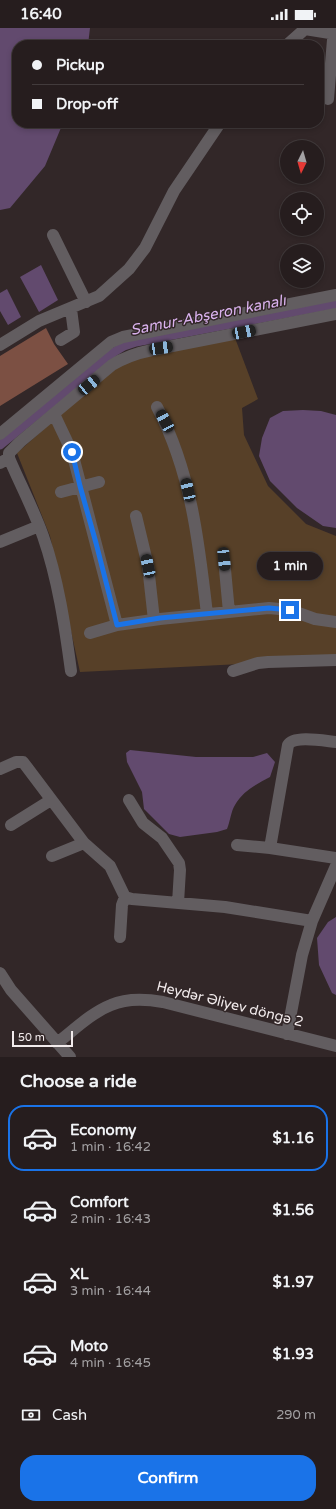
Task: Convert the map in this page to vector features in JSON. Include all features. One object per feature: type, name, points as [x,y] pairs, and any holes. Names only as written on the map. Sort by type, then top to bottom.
[{"type":"street","points":[[293,40],[305,29],[334,32],[328,99]]},
{"type":"street","points":[[0,345],[39,321],[71,309],[99,296],[129,269],[145,248],[174,191],[217,128]]},
{"type":"street","points":[[53,235],[86,302]]},
{"type":"street","points":[[0,434],[111,342],[123,337],[336,296]]},
{"type":"street","points":[[61,340],[74,332],[71,309]]},
{"type":"street","points":[[71,671],[65,627],[46,545],[25,490],[4,461],[12,448],[112,365],[123,359],[138,353],[336,314]]},
{"type":"street","points":[[157,407],[171,435],[184,475],[198,534],[208,614]]},
{"type":"street","points":[[54,414],[68,440],[72,452],[117,625]]},
{"type":"street","points":[[61,492],[98,482]]},
{"type":"street","points":[[136,516],[148,566],[154,620]]},
{"type":"street","points":[[0,542],[39,526]]},
{"type":"street","points":[[224,559],[229,612]]},
{"type":"street","points":[[90,633],[117,625],[269,608],[290,610],[315,619],[336,622]]},
{"type":"street","points":[[233,671],[258,663],[336,660]]},
{"type":"street","points":[[270,848],[288,745],[296,739],[336,742]]},
{"type":"street","points":[[0,769],[16,762],[23,762],[84,843],[110,866],[124,897],[120,937]]},
{"type":"street","points":[[11,825],[51,800]]},
{"type":"street","points":[[130,800],[143,823],[162,838],[179,863],[178,903]]},
{"type":"street","points":[[52,856],[84,843]]},
{"type":"street","points":[[237,845],[270,848],[336,858]]},
{"type":"street","points":[[287,1034],[302,954],[312,921],[336,866]]},
{"type":"street","points":[[124,897],[132,899],[225,907],[312,921]]},
{"type":"street","points":[[0,973],[11,990],[70,1057]]},
{"type":"street","name":"Heydər Əliyev döngə 2","points":[[57,1043],[98,1012],[110,1005],[119,1002],[146,999],[164,1002],[336,1046]]},
{"type":"shaded area","points":[[0,28],[90,28],[89,40],[12,40],[12,128],[61,128],[45,166],[10,208],[0,210]]},
{"type":"shaded area","points":[[41,265],[58,300],[39,312],[20,277]]},
{"type":"shaded area","points":[[7,289],[21,317],[8,325],[0,311],[0,293]]},
{"type":"shaded area","points":[[235,338],[258,399],[242,408],[244,435],[268,486],[306,524],[336,536],[336,656],[241,664],[80,672],[50,536],[17,453],[98,381],[131,358]]},
{"type":"shaded area","points":[[283,411],[321,411],[336,415],[336,528],[323,526],[297,508],[270,481],[259,456],[262,438],[270,418]]},
{"type":"shaded area","points":[[130,750],[196,757],[253,757],[267,753],[275,762],[270,777],[251,788],[238,800],[232,810],[227,829],[217,832],[180,837],[169,834],[144,809],[142,792],[127,762],[126,753]]},
{"type":"shaded area","points":[[336,917],[336,995],[332,993],[319,965],[317,938],[328,922]]},
{"type":"building","points":[[46,328],[54,344],[68,364],[0,406],[0,356]]},
{"type":"waterway","name":"Samur-Abşeron kanalı","points":[[0,445],[114,352],[124,346],[136,342],[336,304]]},
{"type":"route","points":[[72,452],[117,625],[160,618],[269,608],[290,610]]}]
